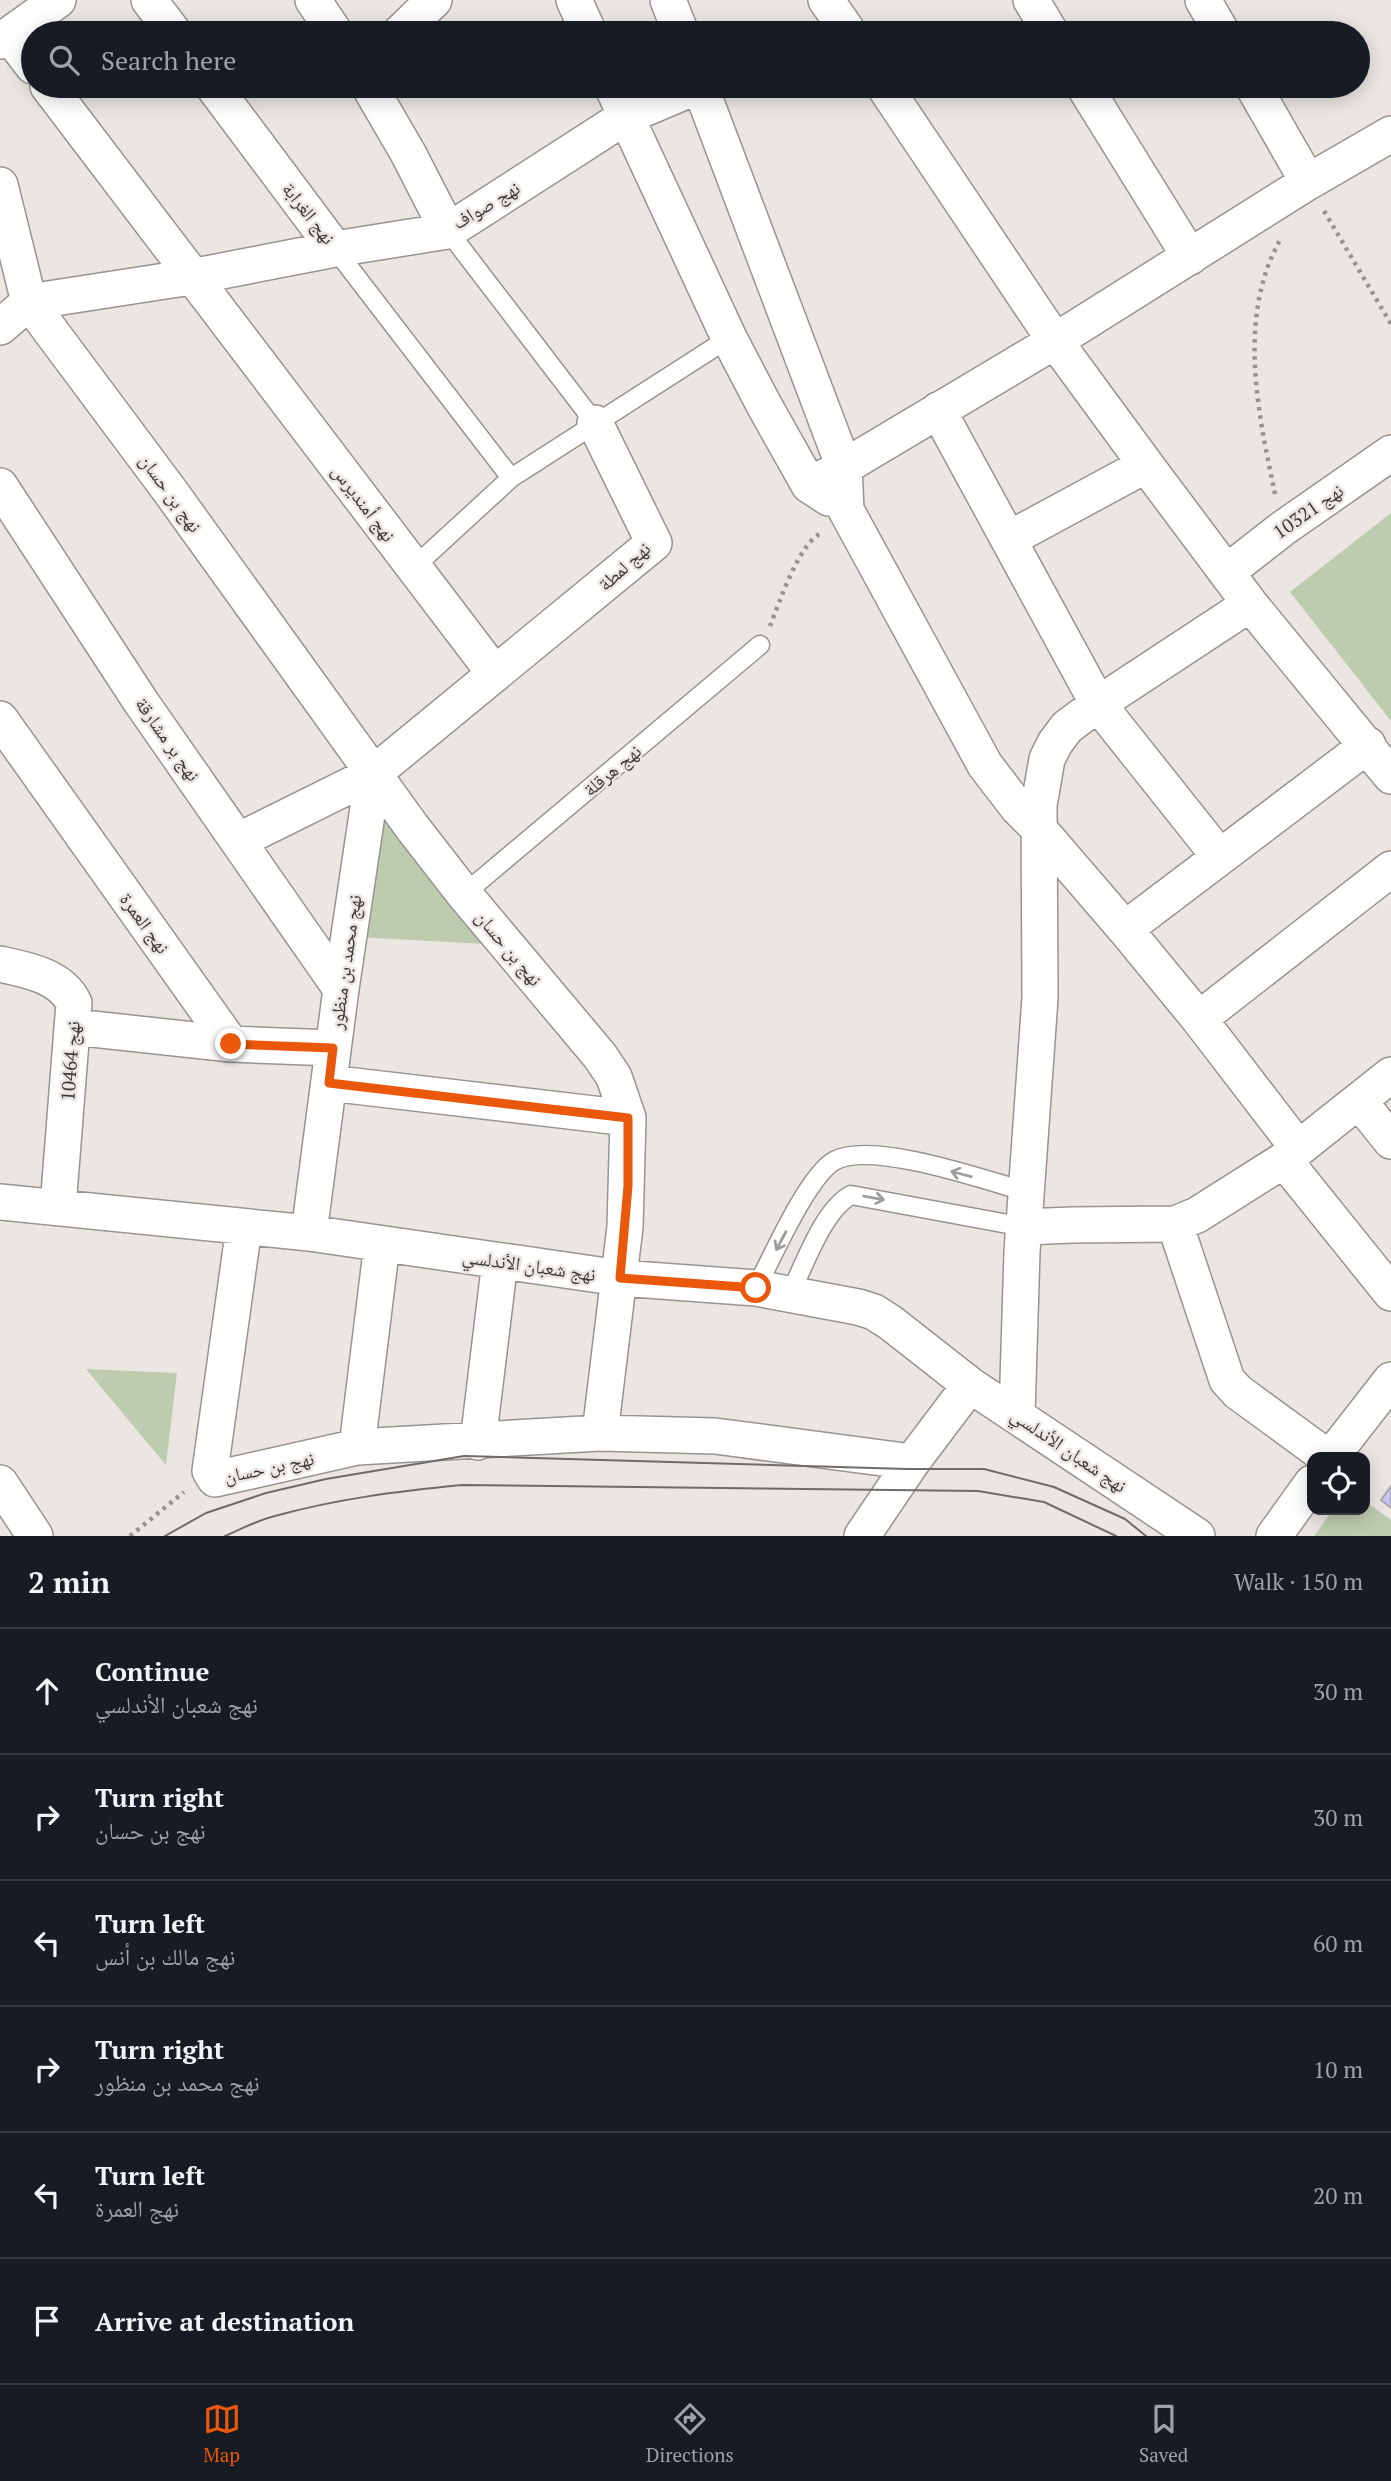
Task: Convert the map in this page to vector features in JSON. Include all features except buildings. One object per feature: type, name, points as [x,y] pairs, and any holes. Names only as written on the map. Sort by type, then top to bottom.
[{"type":"street","points":[[29,21],[58,0]]},
{"type":"street","points":[[149,0],[165,21]]},
{"type":"street","points":[[313,0],[327,21]]},
{"type":"street","points":[[412,21],[434,0]]},
{"type":"street","points":[[574,0],[584,21]]},
{"type":"street","points":[[668,0],[676,21]]},
{"type":"street","points":[[826,0],[841,21]]},
{"type":"street","points":[[1031,0],[1044,21]]},
{"type":"street","points":[[1203,0],[1215,21]]},
{"type":"street","points":[[21,27],[5,38],[21,54]]},
{"type":"street","name":"نهج أمنديرس","points":[[57,98],[495,674]]},
{"type":"street","name":"نهج الغرابة","points":[[222,98],[335,249],[448,231]]},
{"type":"street","name":"نهج صواف","points":[[376,98],[448,231],[625,117],[670,98]]},
{"type":"street","points":[[617,98],[769,415],[810,485],[849,515]]},
{"type":"street","points":[[704,98],[844,467],[849,515],[985,765],[1018,808],[1125,929],[1199,1019],[1291,1154],[1391,1293]]},
{"type":"street","points":[[892,98],[1055,341],[1146,465],[1250,604],[1391,776]]},
{"type":"street","points":[[1091,98],[1190,257]]},
{"type":"street","points":[[1259,98],[1308,182]]},
{"type":"street","points":[[810,485],[1055,341],[1308,182],[1391,134]]},
{"type":"street","name":"نهج بن حسان","points":[[0,185],[29,302],[170,491],[373,774],[464,894],[600,1056],[614,1077],[628,1118],[628,1186],[620,1278],[600,1433],[357,1447],[220,1479],[215,1479],[210,1471]]},
{"type":"street","points":[[0,327],[29,302],[191,277],[335,249]]},
{"type":"street","points":[[938,410],[1098,704],[1219,856]]},
{"type":"street","name":"نهج لمطة","points":[[495,674],[654,543],[595,423]]},
{"type":"street","name":"نهج 10321","points":[[1227,572],[1282,529],[1391,453]]},
{"type":"street","points":[[1009,539],[1146,465]]},
{"type":"street","name":"نهج بر مشارقة","points":[[0,486],[141,702],[341,989]]},
{"type":"street","points":[[1017,1414],[1024,1227],[1040,999],[1040,790],[1047,759],[1068,727],[1098,704],[1250,604]]},
{"type":"street","points":[[238,841],[373,774],[495,674]]},
{"type":"street","name":"نهج العمرة","points":[[0,719],[231,1044]]},
{"type":"street","points":[[1125,929],[1368,746]]},
{"type":"street","name":"نهج محمد بن منظور","points":[[309,1233],[373,774]]},
{"type":"street","points":[[1199,1019],[1391,869]]},
{"type":"street","name":"نهج 10464","points":[[2,962],[44,976],[68,991],[74,1003],[58,1207]]},
{"type":"street","points":[[74,1027],[231,1044],[333,1048]]},
{"type":"street","points":[[1024,1227],[1175,1224],[1197,1215],[1291,1154],[1391,1075]]},
{"type":"street","points":[[329,1083],[628,1118]]},
{"type":"street","points":[[1359,1101],[1391,1141]]},
{"type":"street","points":[[1027,1192],[1072,1225]]},
{"type":"street","name":"نهج شعبان الأندلسي","points":[[0,1202],[309,1233],[620,1278],[756,1288],[858,1307],[874,1312],[913,1339],[970,1385],[1197,1536]]},
{"type":"street","points":[[1175,1224],[1227,1380],[1238,1392],[1322,1452]]},
{"type":"street","points":[[210,1471],[244,1227]]},
{"type":"street","points":[[357,1447],[382,1244]]},
{"type":"street","points":[[478,1442],[500,1261]]},
{"type":"street","points":[[1333,1452],[1391,1380]]},
{"type":"street","points":[[862,1536],[912,1462],[970,1385]]},
{"type":"street","points":[[600,1433],[715,1436],[912,1462]]},
{"type":"street","points":[[0,1483],[35,1536]]},
{"type":"street","points":[[1274,1536],[1307,1490]]},
{"type":"lane","points":[[448,231],[595,423]]},
{"type":"lane","points":[[335,249],[511,478]]},
{"type":"lane","points":[[413,568],[511,478],[730,338]]},
{"type":"lane","name":"نهج هرقلة","points":[[464,894],[760,645]]},
{"type":"lane","points":[[756,1288],[806,1194],[833,1161],[869,1153],[1027,1192]]},
{"type":"lane","points":[[790,1294],[830,1215],[842,1200],[851,1195],[1024,1227]]},
{"type":"path","points":[[1308,182],[1391,324]]},
{"type":"path","points":[[1281,236],[1266,269],[1260,300],[1256,362],[1259,416],[1282,529]]},
{"type":"path","points":[[760,645],[810,541],[849,515]]},
{"type":"path","points":[[130,1536],[210,1471]]},
{"type":"green space","points":[[1391,513],[1391,721],[1290,592]]},
{"type":"green space","points":[[376,810],[485,944],[356,937]]},
{"type":"green space","points":[[86,1369],[177,1373],[166,1465]]},
{"type":"green space","points":[[1370,1505],[1391,1520],[1391,1536],[1314,1536],[1329,1515],[1370,1515]]},
{"type":"tram line","points":[[165,1536],[206,1513],[266,1493],[326,1479],[464,1456],[984,1469],[1054,1487],[1125,1519],[1146,1536]]},
{"type":"tram line","points":[[225,1536],[269,1518],[344,1500],[462,1485],[978,1491],[1044,1502],[1116,1536]]},
{"type":"route","points":[[231,1044],[333,1048],[329,1083],[628,1118],[628,1186],[620,1278],[756,1288]]}]
